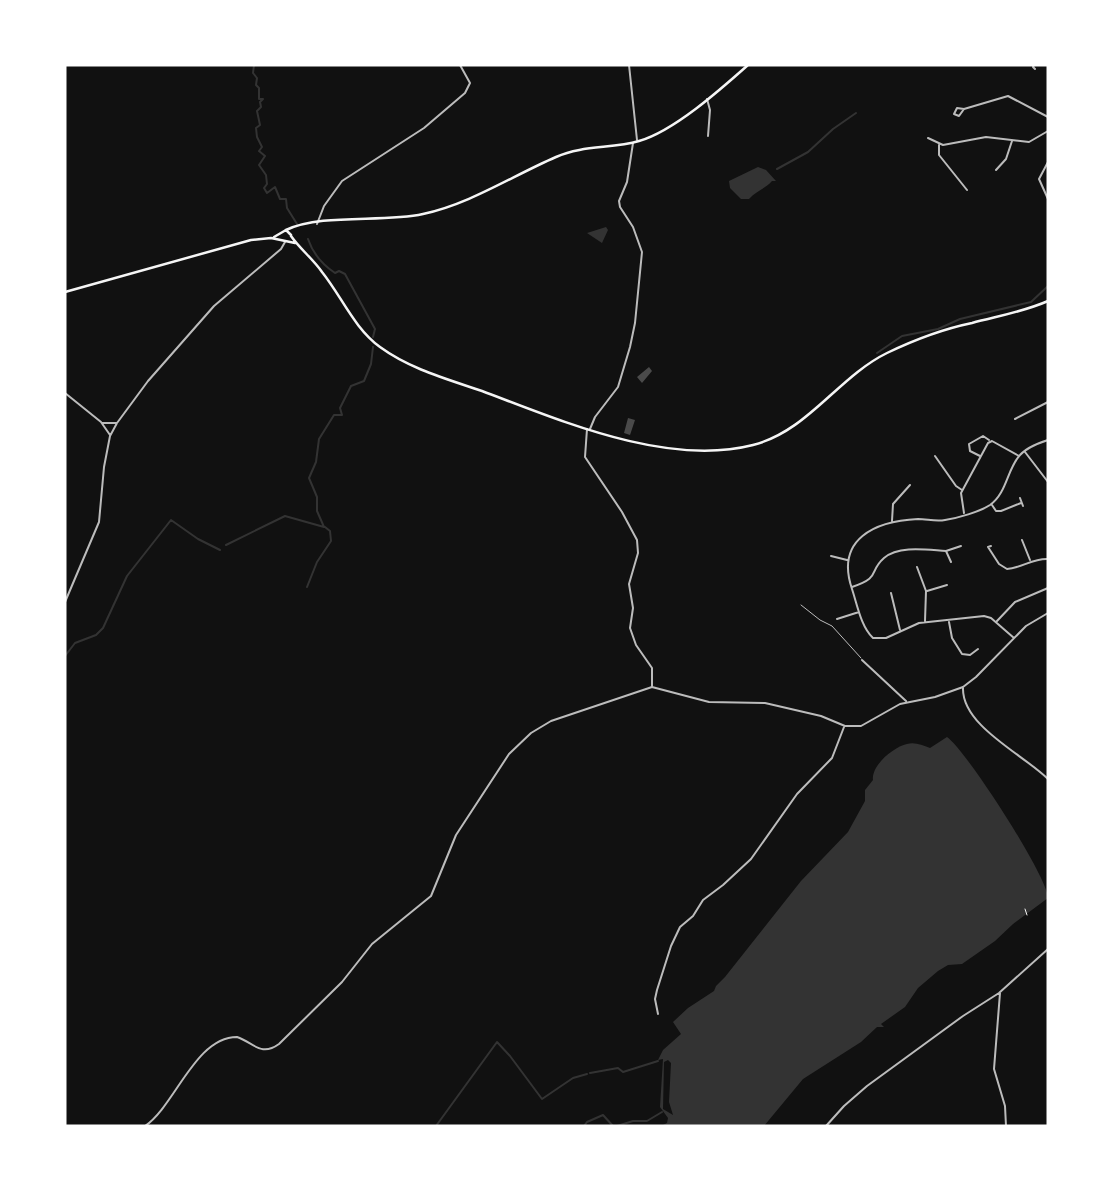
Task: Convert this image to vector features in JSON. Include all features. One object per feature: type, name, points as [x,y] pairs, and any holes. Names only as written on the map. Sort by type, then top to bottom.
[{"type":"main road","points":[[65,292],[245,242],[271,238],[297,227],[347,219],[426,214],[470,198],[570,152],[592,146],[635,142],[667,127],[748,65]]},
{"type":"main road","points":[[286,240],[297,227]]},
{"type":"main road","points":[[284,232],[291,235],[322,272],[361,330],[390,354],[427,371],[588,429],[645,443],[691,449],[731,449],[758,444],[793,426],[864,367],[887,353],[948,329],[1010,314],[1048,301]]},
{"type":"main road","points":[[284,232],[286,240]]},
{"type":"main road","points":[[271,238],[297,244]]},
{"type":"street","points":[[317,224],[324,206],[342,181],[424,128],[465,93],[470,83],[460,65]]},
{"type":"street","points":[[629,65],[635,142],[628,176],[619,201],[642,252],[635,323],[618,387],[588,429],[585,457],[622,512],[637,540],[638,553],[629,584],[633,608],[630,628],[636,645],[652,668],[652,687]]},
{"type":"street","points":[[964,109],[1008,96],[1048,117]]},
{"type":"street","points":[[707,99],[710,110],[708,136]]},
{"type":"street","points":[[928,138],[939,144],[986,137],[1032,141],[1048,131]]},
{"type":"street","points":[[996,170],[1006,159],[1013,140]]},
{"type":"street","points":[[939,144],[939,155],[967,190]]},
{"type":"street","points":[[1048,162],[1039,179],[1048,199]]},
{"type":"street","points":[[65,602],[99,522],[104,467],[110,436],[117,423],[148,380],[209,310],[281,249],[286,240]]},
{"type":"street","points":[[65,393],[101,422],[110,436]]},
{"type":"street","points":[[1015,419],[1048,402]]},
{"type":"street","points":[[101,422],[117,423]]},
{"type":"street","points":[[981,457],[970,451],[969,443],[983,436],[1018,456]]},
{"type":"street","points":[[1014,638],[984,615],[925,622],[876,639],[868,634],[851,587],[847,572],[848,560],[853,546],[863,534],[874,527],[918,519],[944,520],[991,504],[999,495],[1018,456],[1048,440]]},
{"type":"street","points":[[964,514],[962,490],[990,441]]},
{"type":"street","points":[[1024,451],[1048,482]]},
{"type":"street","points":[[935,456],[956,486],[962,490]]},
{"type":"street","points":[[892,522],[893,504],[909,487]]},
{"type":"street","points":[[991,504],[996,511],[1001,512],[1022,505],[1020,498]]},
{"type":"street","points":[[1022,539],[1031,561]]},
{"type":"street","points":[[851,587],[870,580],[882,560],[890,554],[918,549],[946,551],[961,546]]},
{"type":"street","points":[[988,547],[999,564],[1007,569],[1048,559]]},
{"type":"street","points":[[946,551],[951,562]]},
{"type":"street","points":[[831,556],[848,560]]},
{"type":"street","points":[[917,567],[926,591],[925,622]]},
{"type":"street","points":[[1006,573],[1007,569]]},
{"type":"street","points":[[926,591],[944,587]]},
{"type":"street","points":[[996,622],[1015,602],[1048,588]]},
{"type":"street","points":[[891,593],[890,600],[900,631]]},
{"type":"street","points":[[837,619],[860,612]]},
{"type":"street","points":[[840,613],[841,618]]},
{"type":"street","points":[[145,1126],[156,1118],[195,1062],[223,1040],[237,1037],[261,1051],[271,1050],[279,1044],[342,982],[375,940],[426,901],[434,892],[449,850],[465,820],[509,754],[526,737],[558,718],[652,687],[709,702],[765,703],[821,716],[845,726],[861,726],[906,701],[935,697],[963,687],[1031,622],[1048,613]]},
{"type":"street","points":[[949,621],[950,635],[961,653],[967,655],[976,650],[972,648]]},
{"type":"street","points":[[862,660],[906,701]]},
{"type":"street","points":[[963,687],[964,701],[970,713],[1007,748],[1048,779]]},
{"type":"street","points":[[659,1014],[655,999],[677,931],[693,916],[703,900],[751,859],[797,794],[832,758],[845,726]]},
{"type":"street","points":[[826,1126],[851,1099],[882,1074],[999,993],[1048,949]]},
{"type":"street","points":[[999,993],[994,1069],[1004,1100],[1006,1126]]},
{"type":"lane","points":[[801,605],[832,626],[862,660]]},
{"type":"path","points":[[1025,909],[1027,915]]},
{"type":"shaded area","points":[[758,167],[766,170],[776,181],[772,181],[749,199],[741,199],[730,188],[729,181]]},
{"type":"shaded area","points":[[606,227],[608,230],[602,243],[587,233]]},
{"type":"shaded area","points":[[947,737],[957,747],[1021,841],[1048,898],[962,964],[948,965],[938,971],[918,988],[905,1007],[881,1024],[884,1027],[877,1027],[861,1042],[803,1079],[764,1126],[661,1126],[667,1123],[668,1118],[660,1107],[663,1059],[658,1060],[663,1050],[681,1034],[673,1022],[688,1008],[714,991],[801,881],[848,832],[865,801],[865,790],[873,780],[879,763],[907,744],[930,748]],"holes":[[[668,1060],[671,1063],[669,1102],[673,1115],[663,1109],[664,1062]]]},
{"type":"building","points":[[649,367],[652,371],[642,383],[637,377]]},
{"type":"building","points":[[628,418],[635,420],[630,435],[624,433]]},
{"type":"waterway","points":[[254,65],[253,73],[257,78],[259,99],[263,99],[257,111],[260,125],[256,128],[262,147],[259,151],[265,156],[259,165],[266,175],[267,184],[264,188],[267,193],[275,187],[280,199],[286,199],[287,208],[297,224]]},
{"type":"waterway","points":[[777,169],[808,152],[856,113]]},
{"type":"waterway","points":[[308,239],[326,266],[335,273],[339,271],[345,274],[375,329],[373,337]]},
{"type":"waterway","points":[[877,353],[902,336],[938,329],[960,319],[1031,302],[1048,286]]},
{"type":"waterway","points":[[226,545],[285,516],[324,527],[309,478],[316,462],[319,439],[334,415],[342,415],[340,408],[351,386],[364,381],[371,364],[373,347]]},
{"type":"waterway","points":[[65,656],[75,643],[96,635],[103,628],[127,576],[171,520],[198,539],[220,550]]},
{"type":"waterway","points":[[307,587],[317,562],[331,541],[330,531],[325,527]]},
{"type":"waterway","points":[[436,1126],[497,1042],[542,1099],[573,1078],[587,1074]]},
{"type":"waterway","points":[[590,1073],[618,1068],[623,1072],[658,1061]]},
{"type":"waterway","points":[[617,1126],[633,1121],[647,1121],[662,1112]]},
{"type":"waterway","points":[[584,1126],[603,1115],[613,1126]]}]
